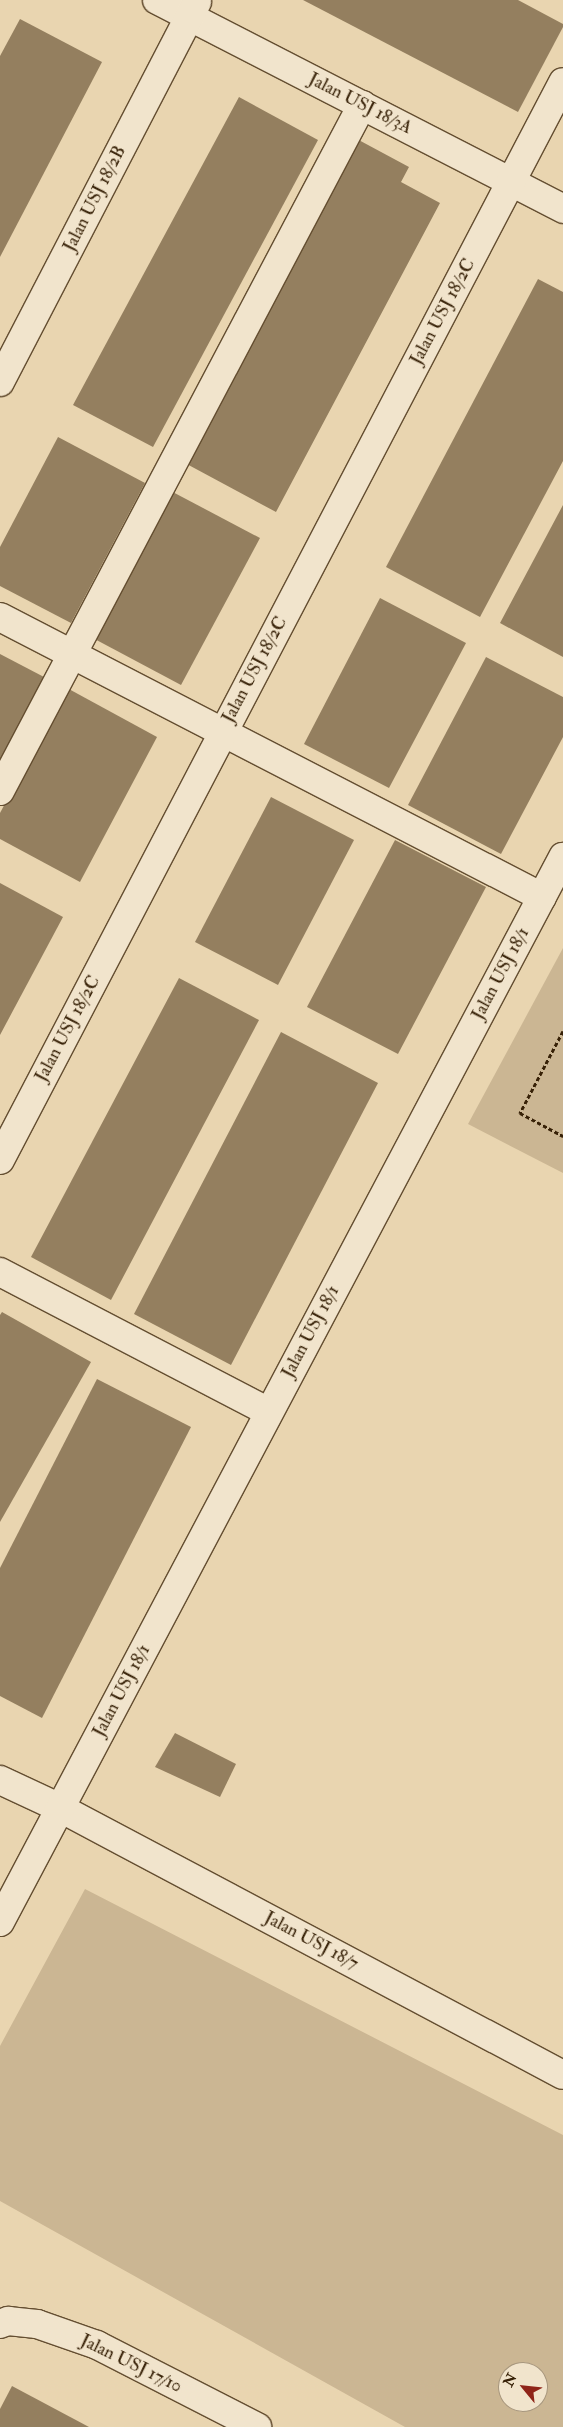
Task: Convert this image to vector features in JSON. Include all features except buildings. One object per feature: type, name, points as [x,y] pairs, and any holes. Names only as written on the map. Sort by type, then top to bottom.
[{"type":"street","name":"Jalan USJ 18/3A","points":[[157,0],[194,8],[362,105],[563,209]]},
{"type":"street","name":"Jalan USJ 18/2B","points":[[0,382],[194,8]]},
{"type":"street","name":"Jalan USJ 18/2C","points":[[0,1160],[563,82]]},
{"type":"street","points":[[0,791],[362,105]]},
{"type":"street","points":[[0,618],[542,896]]},
{"type":"street","name":"Jalan USJ 18/1","points":[[0,1922],[563,857]]},
{"type":"street","points":[[0,1272],[269,1412]]},
{"type":"street","name":"Jalan USJ 18/7","points":[[0,1780],[60,1808],[563,2075]]},
{"type":"street","name":"Jalan USJ 17/10","points":[[0,2324],[8,2321],[37,2324],[97,2345],[257,2427]]},
{"type":"path","points":[[563,1032],[520,1113],[563,1136]]},
{"type":"shaded area","points":[[563,948],[563,1173],[468,1124]]},
{"type":"shaded area","points":[[85,1889],[563,2135],[563,2427],[405,2427],[0,2201],[0,2046]]}]
